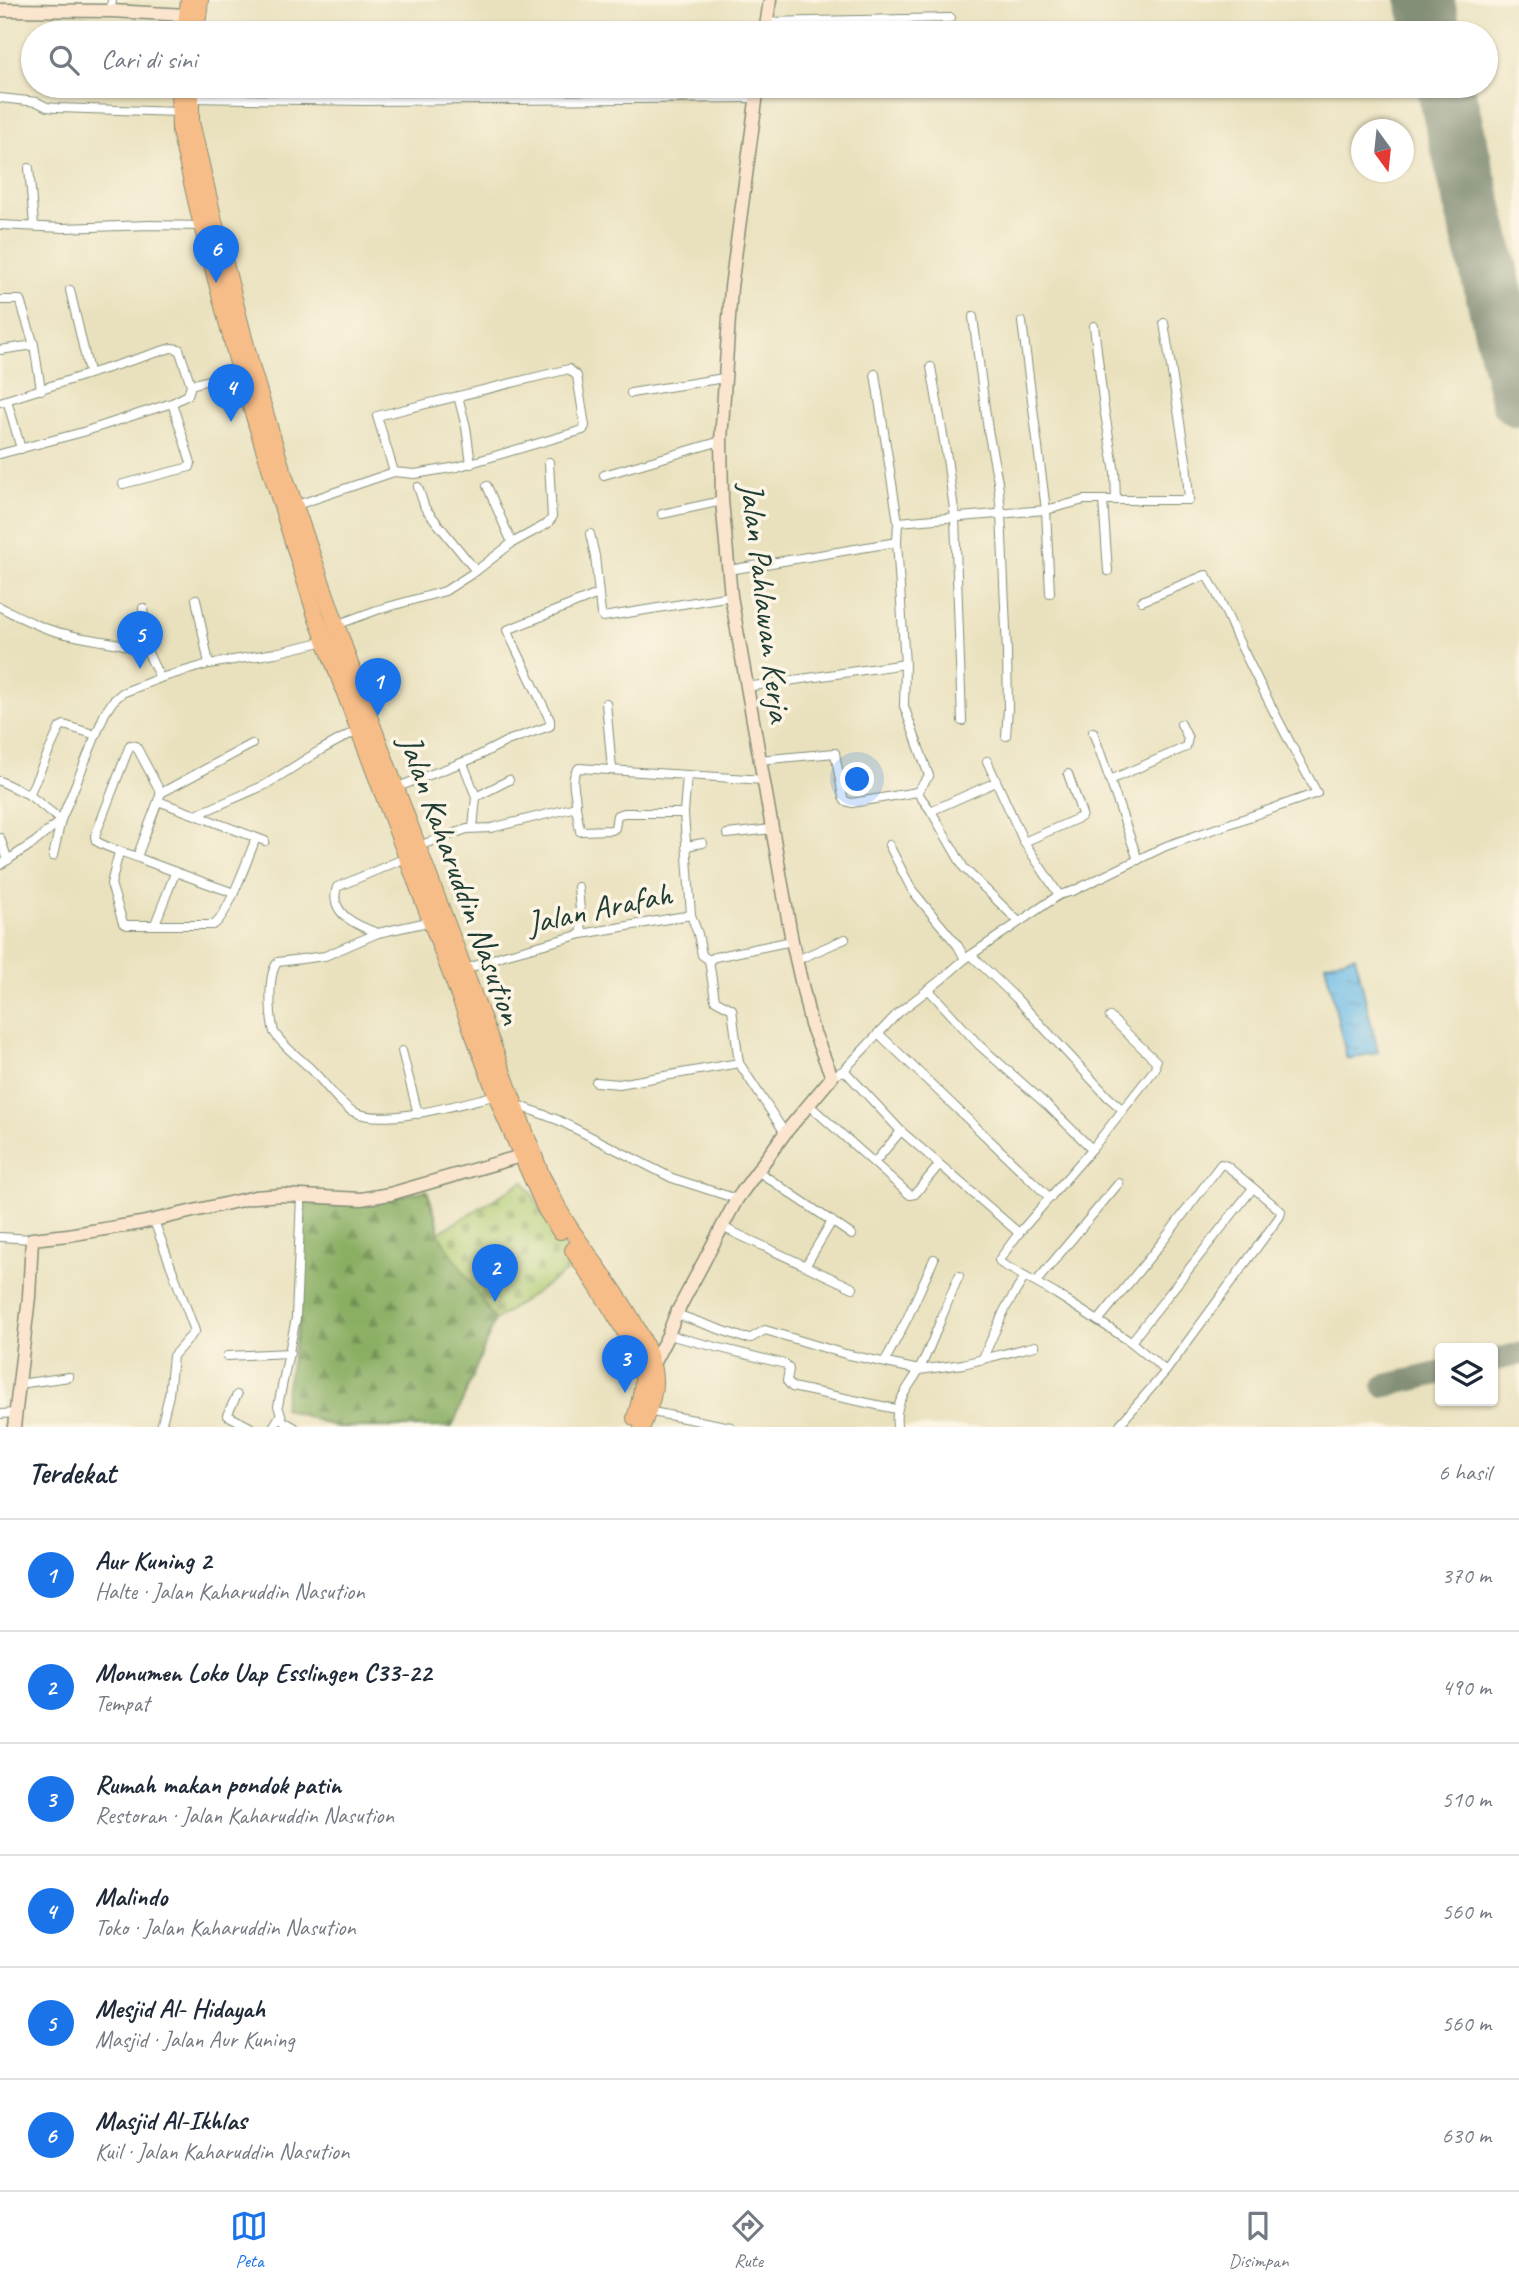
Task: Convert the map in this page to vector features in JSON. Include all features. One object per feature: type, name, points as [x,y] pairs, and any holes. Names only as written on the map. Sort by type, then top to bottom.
[{"type":"highway","points":[[197,21],[200,0]]},
{"type":"highway","name":"Jalan Kaharuddin Nasution","points":[[185,98],[180,131],[240,371],[294,506],[395,788],[432,921],[488,1054],[514,1104],[542,1177],[560,1210],[639,1331],[654,1389],[645,1419]]},
{"type":"highway","name":"Jalan Kaharuddin Nasution","points":[[186,98],[267,440],[326,641],[359,729],[464,970],[497,1095],[521,1156],[546,1210],[617,1320],[640,1362],[647,1368]]},
{"type":"highway","name":"Jalan Kaharuddin Nasution","points":[[632,1427],[647,1368]]},
{"type":"street","points":[[766,21],[769,0]]},
{"type":"street","points":[[0,10],[30,5],[188,8]]},
{"type":"street","points":[[895,21],[951,18]]},
{"type":"street","points":[[0,98],[37,102],[57,108],[155,98]]},
{"type":"street","points":[[274,98],[363,101],[494,98]]},
{"type":"street","name":"Jalan Pahlawan Kerja","points":[[756,98],[731,287],[721,441],[722,500],[731,596],[792,941],[811,1025],[832,1077]]},
{"type":"street","points":[[29,168],[34,225]]},
{"type":"street","points":[[0,225],[63,228],[202,226]]},
{"type":"street","points":[[70,290],[89,372]]},
{"type":"street","points":[[0,300],[20,300],[34,345],[41,390]]},
{"type":"street","points":[[973,317],[1001,513],[1007,653],[1006,736]]},
{"type":"street","points":[[1022,322],[1046,510],[1050,593]]},
{"type":"street","points":[[898,522],[1046,510],[1075,501],[1186,501],[1190,498],[1164,323]]},
{"type":"street","points":[[1094,326],[1115,472],[1116,500]]},
{"type":"street","points":[[0,350],[34,345]]},
{"type":"street","points":[[0,454],[21,449],[172,402],[188,395],[191,385],[179,349],[89,372],[74,380],[3,401],[21,449]]},
{"type":"street","points":[[931,367],[955,517],[962,721]]},
{"type":"street","points":[[294,506],[394,472],[415,474],[471,464],[583,430],[577,376],[569,369],[377,416],[394,472]]},
{"type":"street","points":[[191,385],[240,371]]},
{"type":"street","points":[[759,760],[835,753],[843,797],[845,801],[852,803],[917,792],[929,776],[904,708],[905,664],[898,522],[875,374]]},
{"type":"street","points":[[631,393],[724,378]]},
{"type":"street","points":[[458,396],[471,464]]},
{"type":"street","points":[[123,484],[190,467],[172,402]]},
{"type":"street","points":[[604,475],[721,441]]},
{"type":"street","points":[[336,625],[377,610],[445,591],[476,571],[512,542],[547,524],[552,518],[549,462]]},
{"type":"street","points":[[487,486],[512,542]]},
{"type":"street","points":[[418,487],[425,508],[476,571]]},
{"type":"street","points":[[662,514],[722,500]]},
{"type":"street","points":[[1102,500],[1108,571]]},
{"type":"street","points":[[590,534],[601,614],[605,618],[731,596]]},
{"type":"street","points":[[729,570],[897,542]]},
{"type":"street","points":[[647,1368],[668,1335],[676,1314],[737,1199],[785,1133],[832,1077],[844,1070],[878,1033],[928,989],[968,957],[1059,895],[1166,846],[1317,793],[1273,713],[1227,619],[1215,588],[1206,575],[1142,601]]},
{"type":"street","points":[[395,788],[463,763],[507,741],[548,727],[551,723],[507,630],[598,594]]},
{"type":"street","points":[[196,599],[209,664]]},
{"type":"street","points":[[0,607],[52,630],[147,651]]},
{"type":"street","points":[[142,608],[147,651],[160,678]]},
{"type":"street","points":[[53,856],[61,820],[96,735],[109,706],[121,693],[209,664],[326,641]]},
{"type":"street","points":[[746,687],[905,664]]},
{"type":"street","points":[[606,703],[612,769]]},
{"type":"street","points":[[1110,780],[1186,747],[1188,738],[1181,724]]},
{"type":"street","points":[[29,795],[60,727],[64,725],[96,735]]},
{"type":"street","points":[[195,815],[265,785],[359,729]]},
{"type":"street","points":[[1093,732],[1138,860]]},
{"type":"street","points":[[137,857],[160,797],[252,744]]},
{"type":"street","points":[[119,852],[111,884],[122,922],[127,925],[216,924],[220,921],[234,893],[260,839],[195,815],[160,797],[136,746],[130,745],[95,836],[97,842],[234,893]]},
{"type":"street","points":[[987,761],[1024,842],[1059,895]]},
{"type":"street","points":[[463,763],[476,797],[473,828]]},
{"type":"street","points":[[684,813],[624,813],[617,815],[615,828],[612,830],[580,831],[573,781],[576,770],[612,769],[764,780]]},
{"type":"street","points":[[1024,842],[1081,817],[1068,774]]},
{"type":"street","name":"Jalan Arafah","points":[[464,970],[504,955],[582,934],[691,915],[684,813],[687,775]]},
{"type":"street","points":[[476,797],[509,780]]},
{"type":"street","points":[[0,781],[29,795],[61,820]]},
{"type":"street","points":[[931,811],[996,782]]},
{"type":"street","points":[[917,792],[964,868],[1019,922]]},
{"type":"street","points":[[378,933],[355,925],[339,911],[334,895],[337,887],[413,851],[473,828],[491,828],[576,807]]},
{"type":"street","points":[[0,838],[4,862],[35,842],[61,820]]},
{"type":"street","points":[[727,834],[772,829]]},
{"type":"street","points":[[686,846],[703,843]]},
{"type":"street","points":[[889,845],[912,890],[958,946],[1016,998],[1123,1110]]},
{"type":"street","points":[[155,924],[176,873]]},
{"type":"street","points":[[578,887],[582,934]]},
{"type":"street","points":[[691,915],[702,955],[709,960],[715,1000],[732,1009],[739,1063],[785,1133]]},
{"type":"street","points":[[432,921],[378,933],[325,956],[278,962],[271,976],[274,1032],[278,1039],[354,1112],[403,1116],[497,1095]]},
{"type":"street","points":[[797,960],[845,939]]},
{"type":"street","points":[[709,960],[792,941]]},
{"type":"street","points":[[928,989],[979,1045],[1092,1149]]},
{"type":"street","points":[[1110,1017],[1156,1064],[1155,1069],[999,1260],[1131,1342],[1166,1370]]},
{"type":"street","points":[[878,1033],[1050,1198]]},
{"type":"street","points":[[402,1051],[418,1114]]},
{"type":"street","points":[[596,1082],[619,1084],[739,1063]]},
{"type":"street","points":[[844,1070],[901,1131],[1019,1233]]},
{"type":"street","points":[[514,1104],[558,1120],[672,1178],[737,1199]]},
{"type":"street","points":[[808,1105],[911,1195],[915,1194],[939,1165]]},
{"type":"street","points":[[874,1163],[901,1131]]},
{"type":"street","points":[[0,1237],[32,1239],[68,1235],[255,1198],[301,1196],[361,1199],[390,1194],[521,1156]]},
{"type":"street","points":[[1098,1321],[1221,1164],[1279,1209],[1280,1216],[1166,1370],[1120,1424]]},
{"type":"street","points":[[759,1172],[852,1235]]},
{"type":"street","points":[[1036,1282],[1119,1183]]},
{"type":"street","points":[[1131,1342],[1253,1188]]},
{"type":"street","points":[[294,1427],[283,1421],[278,1406],[296,1318],[301,1196]]},
{"type":"street","points":[[154,1220],[195,1331],[173,1356],[162,1427]]},
{"type":"street","points":[[806,1265],[832,1221]]},
{"type":"street","points":[[722,1227],[853,1288]]},
{"type":"street","points":[[14,1427],[29,1297],[32,1239]]},
{"type":"street","points":[[886,1361],[934,1259]]},
{"type":"street","points":[[897,1427],[896,1409],[906,1387],[919,1370],[959,1276]]},
{"type":"street","points":[[982,1360],[1005,1310],[1024,1278]]},
{"type":"street","points":[[676,1314],[744,1338],[751,1338],[765,1330],[845,1354],[919,1370],[982,1360],[1035,1346]]},
{"type":"street","points":[[668,1335],[785,1364],[789,1369],[787,1381],[792,1387],[896,1409]]},
{"type":"street","points":[[227,1356],[290,1353]]},
{"type":"street","points":[[19,1384],[69,1377]]},
{"type":"street","points":[[236,1395],[226,1414],[250,1427]]},
{"type":"street","points":[[0,1414],[16,1413]]},
{"type":"street","points":[[273,1427],[280,1416]]},
{"type":"street","points":[[645,1419],[731,1427]]},
{"type":"green space","points":[[524,1181],[576,1265],[495,1320],[438,1233]]},
{"type":"green space","points":[[427,1190],[438,1224],[438,1233],[495,1320],[452,1427],[336,1427],[283,1408],[299,1319],[305,1202],[392,1198]]},
{"type":"water","points":[[1355,956],[1378,1052],[1347,1059],[1325,964]]},
{"type":"taxiway","points":[[1498,1359],[1519,1354]]},
{"type":"taxiway","points":[[1384,1386],[1435,1374]]},
{"type":"runway","points":[[1425,0],[1430,21]]},
{"type":"runway","points":[[1448,98],[1519,398]]},
{"type":"place","name":"Masjid Al-Ikhlas","points":[[216,283]]},
{"type":"place","name":"Malindo","points":[[231,422]]},
{"type":"place","name":"Mesjid Al- Hidayah","points":[[140,669]]},
{"type":"place","name":"Aur Kuning 2","points":[[378,716]]},
{"type":"place","name":"Monumen Loko Uap Esslingen C33-22","points":[[495,1302]]},
{"type":"place","name":"Rumah makan pondok patin","points":[[625,1393]]}]
